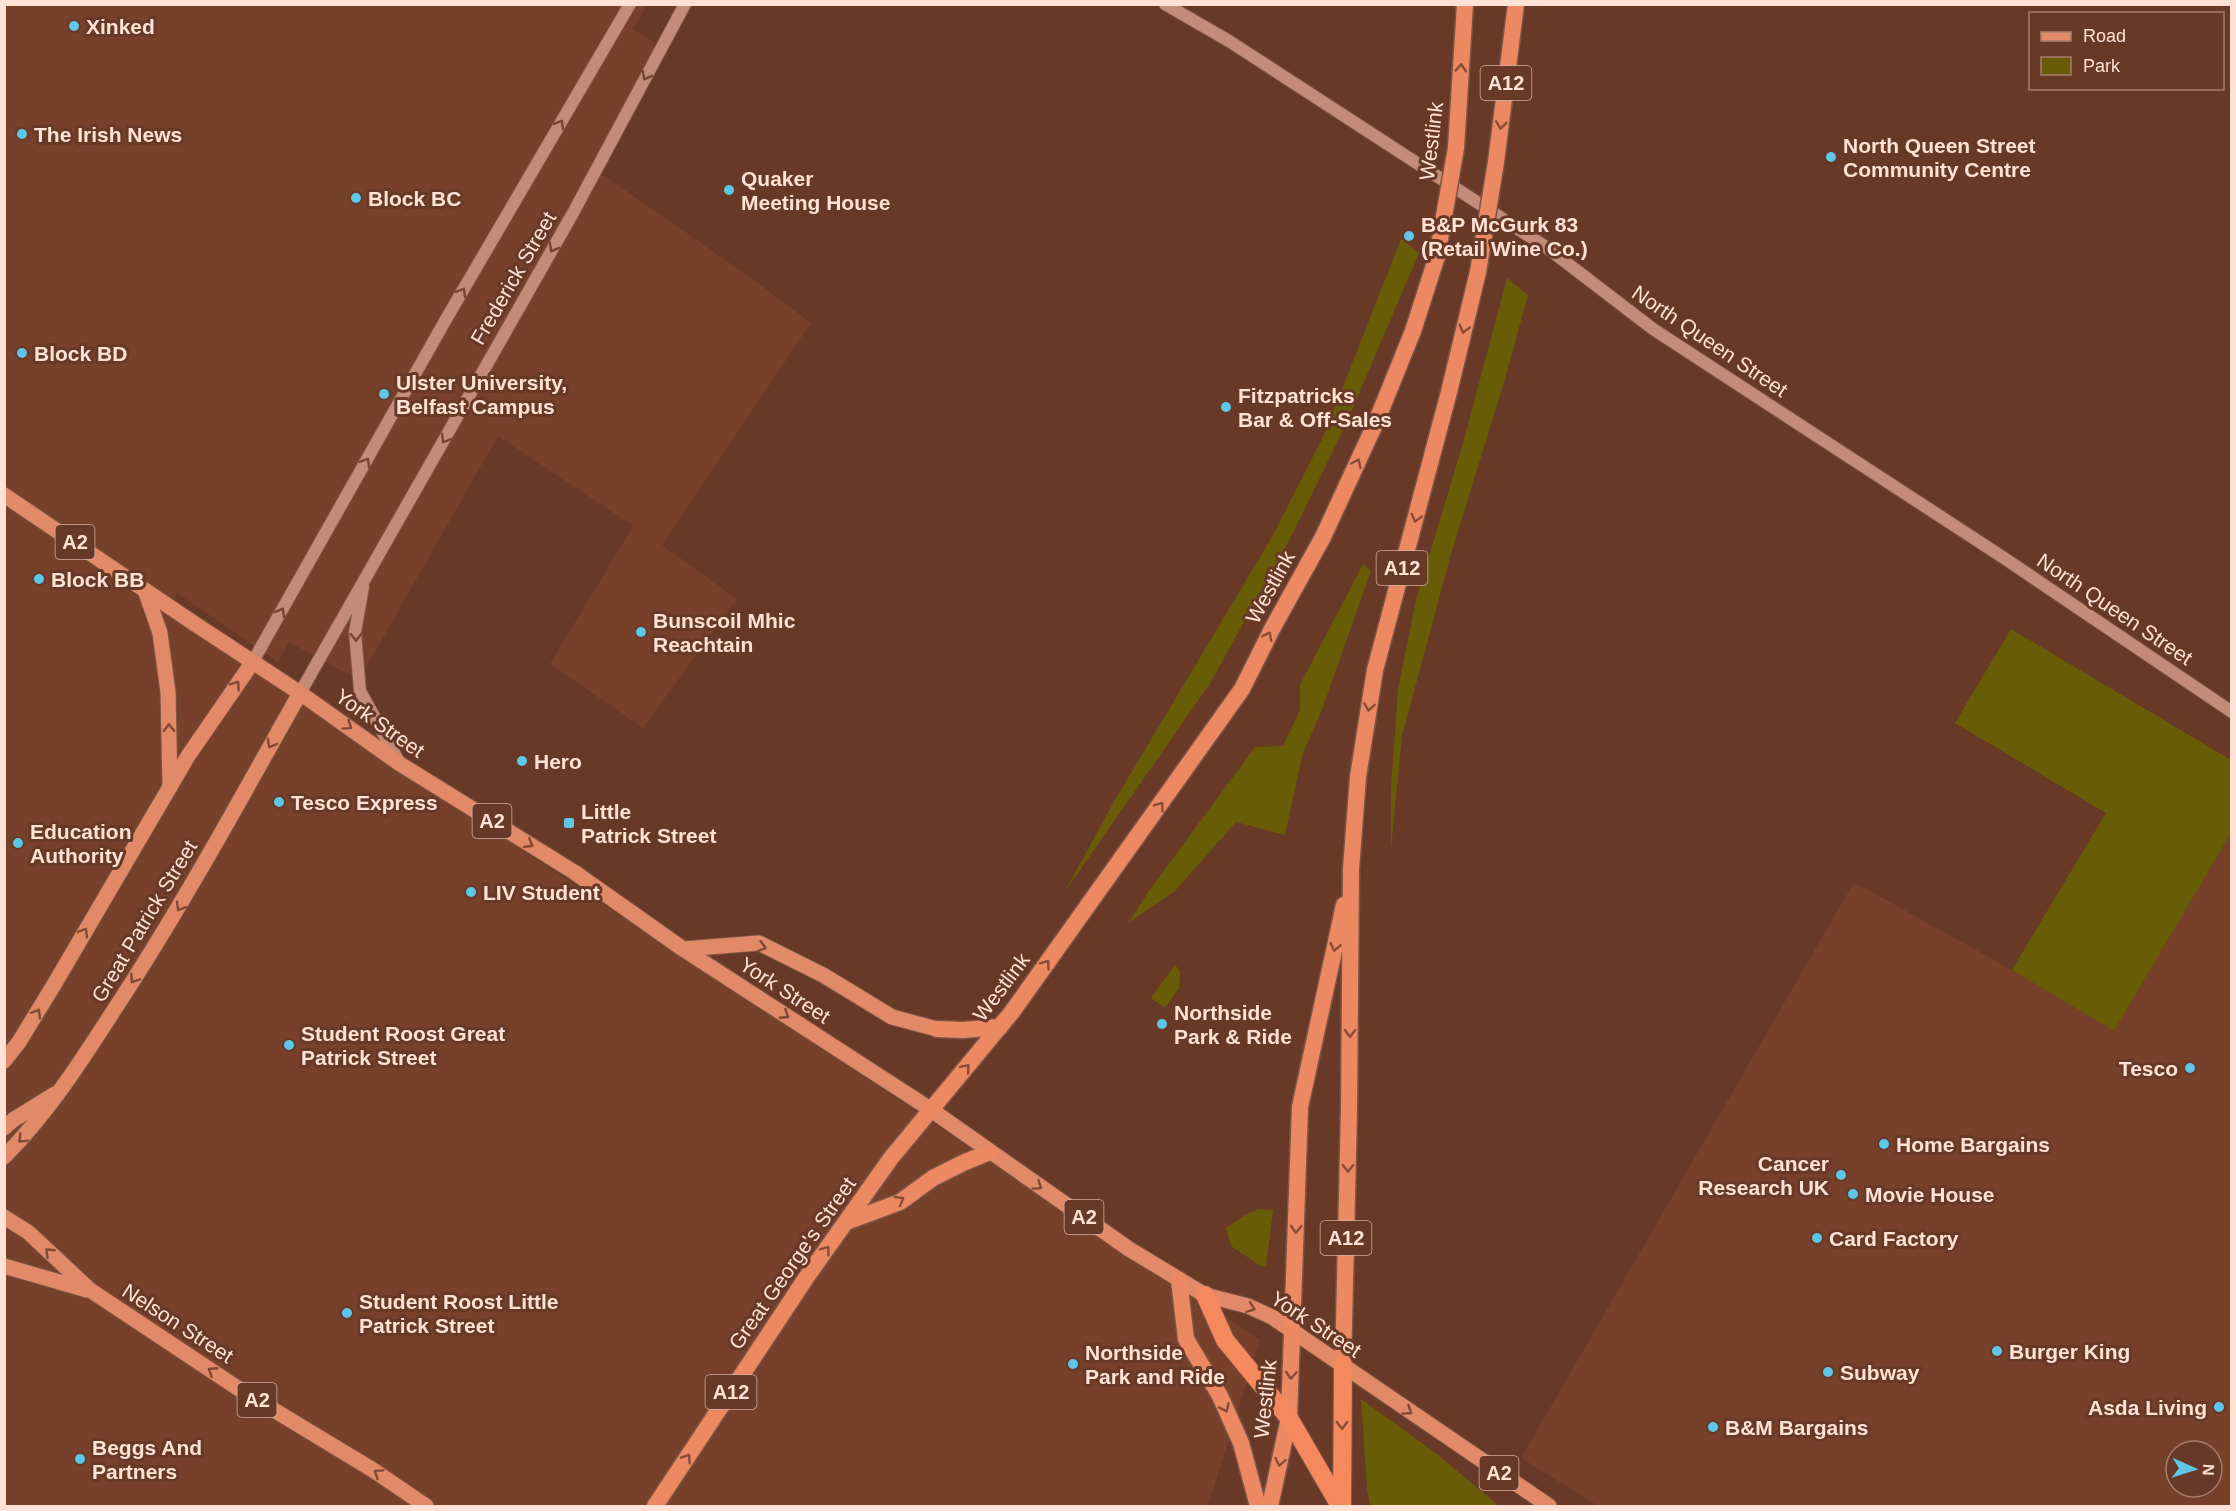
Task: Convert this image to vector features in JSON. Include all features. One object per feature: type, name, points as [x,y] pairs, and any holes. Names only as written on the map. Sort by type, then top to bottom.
[{"type":"highway","name":"Westlink","points":[[930,1109],[1000,1027],[1242,689],[1323,537],[1377,420],[1413,331],[1437,256],[1456,148],[1465,4]]},
{"type":"highway","name":"Westlink","points":[[1342,1366],[1349,1110],[1352,869],[1358,777],[1375,670],[1449,392],[1478,272],[1496,162],[1516,4]]},
{"type":"highway","name":"Westlink","points":[[1270,1506],[1289,1418],[1294,1331],[1300,1107],[1352,869]]},
{"type":"highway","points":[[937,1029],[963,1030],[1000,1027]]},
{"type":"highway","name":"Great George's Street","points":[[655,1506],[806,1278],[891,1158],[930,1109]]},
{"type":"highway","points":[[846,1222],[900,1202],[933,1178],[990,1152]]},
{"type":"highway","points":[[1179,1280],[1186,1339],[1220,1396],[1240,1443],[1258,1506]]},
{"type":"highway","points":[[1205,1295],[1225,1340],[1289,1418],[1341,1506]]},
{"type":"highway","points":[[1341,1506],[1342,1366]]},
{"type":"main road","name":"Frederick Street","points":[[252,663],[445,321],[630,4]]},
{"type":"main road","name":"Frederick Street","points":[[300,693],[567,223],[685,4]]},
{"type":"main road","name":"North Queen Street","points":[[1165,4],[1229,42],[1546,247],[1653,329],[2004,558],[2232,712]]},
{"type":"main road","name":"York Street","points":[[4,495],[300,693],[400,764],[574,872],[683,949],[930,1109],[1129,1249],[1205,1295],[1248,1305],[1272,1317],[1549,1506]]},
{"type":"main road","points":[[364,580],[355,632],[360,691],[400,764]]},
{"type":"main road","points":[[145,590],[160,633],[168,692],[170,787]]},
{"type":"main road","points":[[4,1060],[19,1042],[49,993],[204,730],[252,663]]},
{"type":"main road","name":"Great Patrick Street","points":[[4,1157],[27,1135],[65,1087],[166,930],[300,693]]},
{"type":"main road","points":[[683,949],[759,944],[823,975],[892,1017],[937,1029]]},
{"type":"main road","points":[[4,1128],[65,1087]]},
{"type":"main road","name":"Nelson Street","points":[[4,1218],[28,1233],[90,1290],[236,1387],[373,1470],[426,1506]]},
{"type":"main road","name":"Nelson Street","points":[[4,1266],[90,1290]]},
{"type":"shaded area","points":[[5,5],[647,5],[633,29],[662,47],[596,170],[747,275],[811,323],[662,545],[737,599],[643,728],[550,664],[633,526],[498,436],[359,680],[289,642],[278,662],[177,593],[165,613],[1260,1340],[1208,1506],[5,1506]]},
{"type":"shaded area","points":[[2231,833],[2231,1506],[1598,1506],[1521,1458],[1854,882],[2012,970],[2114,1031]]},
{"type":"green space","points":[[1401,239],[1419,253],[1346,424],[1293,533],[1211,682],[1064,893],[1116,798],[1272,537],[1324,435]]},
{"type":"green space","points":[[1507,278],[1528,295],[1505,379],[1451,554],[1402,736],[1391,848],[1391,788],[1398,689],[1416,600],[1463,443]]},
{"type":"green space","points":[[1363,564],[1371,571],[1323,707],[1302,756],[1285,835],[1236,822],[1175,891],[1128,923],[1151,888],[1255,747],[1283,746],[1300,710],[1300,685]]},
{"type":"green space","points":[[2011,629],[2231,760],[2231,833],[2114,1031],[2012,970],[2106,813],[1955,723]]},
{"type":"green space","points":[[1175,965],[1180,971],[1179,988],[1165,1008],[1151,998]]},
{"type":"green space","points":[[1259,1209],[1273,1210],[1266,1265],[1262,1267],[1231,1246],[1226,1228]]},
{"type":"green space","points":[[1361,1399],[1437,1454],[1499,1506],[1370,1506]]},
{"type":"place","name":"Xinked","points":[[74,26]]},
{"type":"place","name":"The Irish News","points":[[22,134]]},
{"type":"place","name":"North Queen Street Community Centre","points":[[1831,157]]},
{"type":"place","name":"Quaker Meeting House","points":[[729,190]]},
{"type":"place","name":"Block BC","points":[[356,198]]},
{"type":"place","name":"B&P McGurk 83 (Retail Wine Co.)","points":[[1409,236]]},
{"type":"place","name":"Block BD","points":[[22,353]]},
{"type":"place","name":"Ulster University, Belfast Campus","points":[[384,394]]},
{"type":"place","name":"Fitzpatricks Bar & Off-Sales","points":[[1226,407]]},
{"type":"place","name":"Block BB","points":[[39,579]]},
{"type":"place","name":"Bunscoil Mhic Reachtain","points":[[641,632]]},
{"type":"place","name":"Hero","points":[[522,761]]},
{"type":"place","name":"Tesco Express","points":[[279,802]]},
{"type":"place","name":"Little Patrick Street","points":[[569,823]]},
{"type":"place","name":"Education Authority","points":[[18,843]]},
{"type":"place","name":"LIV Student","points":[[471,892]]},
{"type":"place","name":"Northside Park & Ride","points":[[1162,1024]]},
{"type":"place","name":"Student Roost Great Patrick Street","points":[[289,1045]]},
{"type":"place","name":"Tesco","points":[[2190,1068]]},
{"type":"place","name":"Home Bargains","points":[[1884,1144]]},
{"type":"place","name":"Cancer Research UK","points":[[1841,1175]]},
{"type":"place","name":"Movie House","points":[[1853,1194]]},
{"type":"place","name":"Card Factory","points":[[1817,1238]]},
{"type":"place","name":"Student Roost Little Patrick Street","points":[[347,1313]]},
{"type":"place","name":"Burger King","points":[[1997,1351]]},
{"type":"place","name":"Northside Park and Ride","points":[[1073,1364]]},
{"type":"place","name":"Subway","points":[[1828,1372]]},
{"type":"place","name":"Asda Living","points":[[2219,1407]]},
{"type":"place","name":"B&M Bargains","points":[[1713,1427]]},
{"type":"place","name":"Beggs And Partners","points":[[80,1459]]}]
